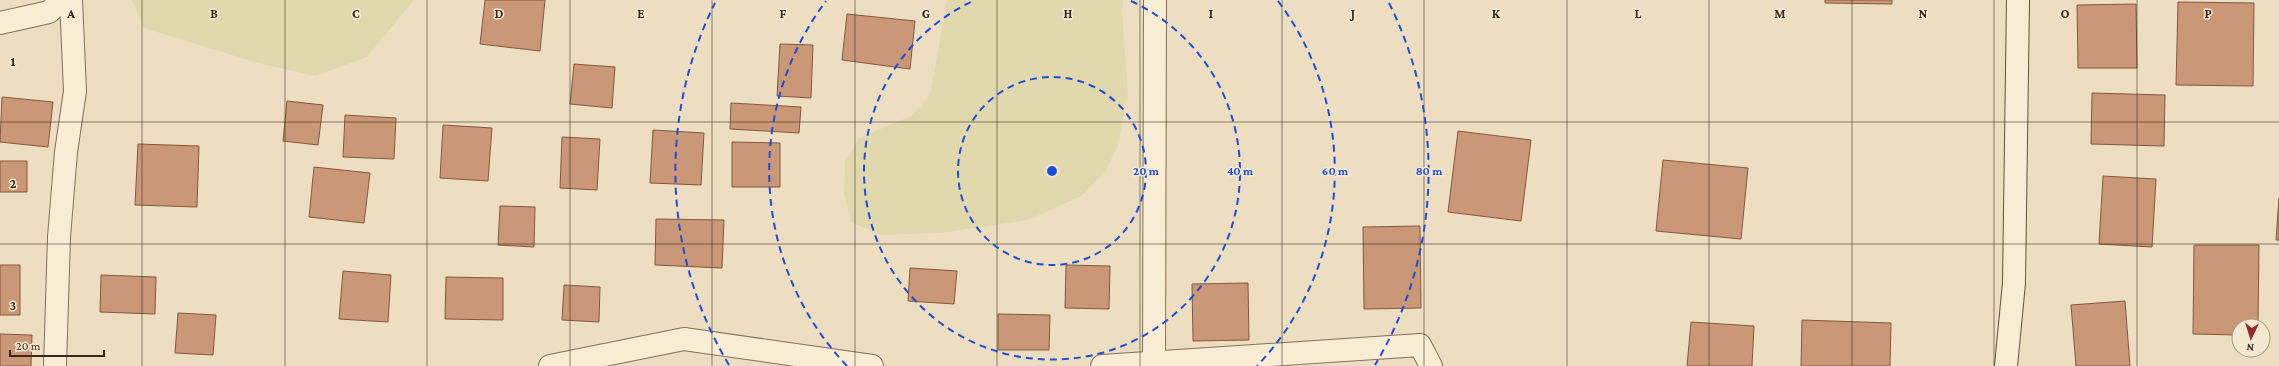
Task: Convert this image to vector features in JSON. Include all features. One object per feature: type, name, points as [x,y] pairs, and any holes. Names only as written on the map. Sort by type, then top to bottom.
[{"type":"street","points":[[0,23],[50,12],[62,0]]},
{"type":"street","points":[[55,366],[59,237],[66,152],[75,91],[71,0]]},
{"type":"street","points":[[1154,364],[1155,0]]},
{"type":"street","points":[[2006,366],[2014,283],[2018,0]]},
{"type":"street","points":[[550,366],[684,338],[872,366]]},
{"type":"street","points":[[1102,366],[1154,364],[1420,345],[1431,366]]},
{"type":"shaded area","points":[[132,0],[414,0],[367,57],[315,76],[258,63],[144,28]]},
{"type":"shaded area","points":[[947,0],[1123,0],[1122,11],[1128,93],[1117,148],[1103,175],[1081,196],[1028,220],[941,233],[882,235],[851,222],[844,192],[845,162],[859,138],[911,116],[930,95]]},
{"type":"building","points":[[485,0],[545,0],[540,51],[480,44]]},
{"type":"building","points":[[1825,0],[1892,0],[1892,4],[1825,3]]},
{"type":"building","points":[[2178,2],[2254,3],[2253,86],[2176,85]]},
{"type":"building","points":[[2136,4],[2137,68],[2078,68],[2077,5]]},
{"type":"building","points":[[847,14],[915,21],[910,69],[842,60]]},
{"type":"building","points":[[780,44],[813,45],[811,98],[777,96]]},
{"type":"building","points":[[574,64],[615,67],[612,108],[570,104]]},
{"type":"building","points":[[2092,93],[2165,95],[2164,146],[2091,144]]},
{"type":"building","points":[[2,97],[53,102],[48,147],[0,142]]},
{"type":"building","points":[[287,101],[323,105],[318,145],[283,141]]},
{"type":"building","points":[[731,103],[801,107],[799,133],[730,129]]},
{"type":"building","points":[[345,115],[396,118],[394,159],[343,157]]},
{"type":"building","points":[[443,125],[492,128],[488,181],[440,178]]},
{"type":"building","points":[[653,130],[704,133],[701,185],[650,183]]},
{"type":"building","points":[[1458,131],[1531,140],[1521,221],[1448,212]]},
{"type":"building","points":[[562,137],[600,139],[597,190],[560,188]]},
{"type":"building","points":[[732,142],[780,143],[780,187],[732,187]]},
{"type":"building","points":[[138,144],[199,146],[197,207],[135,205]]},
{"type":"building","points":[[1663,160],[1748,168],[1741,239],[1656,231]]},
{"type":"building","points":[[0,161],[27,161],[27,192],[0,192]]},
{"type":"building","points":[[314,167],[370,173],[364,223],[309,217]]},
{"type":"building","points":[[2103,176],[2156,179],[2152,247],[2099,244]]},
{"type":"building","points":[[2279,198],[2279,240],[2276,240]]},
{"type":"building","points":[[500,206],[535,207],[534,247],[498,245]]},
{"type":"building","points":[[656,219],[724,220],[722,268],[655,265]]},
{"type":"building","points":[[1420,226],[1421,308],[1364,309],[1363,227]]},
{"type":"building","points":[[2194,245],[2259,245],[2258,318],[2231,318],[2231,335],[2193,334]]},
{"type":"building","points":[[0,265],[20,265],[20,315],[0,315]]},
{"type":"building","points":[[1066,265],[1110,266],[1109,309],[1065,308]]},
{"type":"building","points":[[910,268],[957,271],[954,304],[908,301]]},
{"type":"building","points":[[343,271],[391,275],[388,322],[339,319]]},
{"type":"building","points":[[101,275],[156,277],[155,314],[100,312]]},
{"type":"building","points":[[446,277],[503,278],[503,320],[445,319]]},
{"type":"building","points":[[1248,283],[1249,340],[1193,341],[1192,284]]},
{"type":"building","points":[[564,285],[600,287],[599,322],[562,320]]},
{"type":"building","points":[[2125,301],[2130,366],[2076,366],[2071,305]]},
{"type":"building","points":[[178,313],[216,315],[213,355],[175,353]]},
{"type":"building","points":[[998,314],[1050,315],[1049,350],[998,350]]},
{"type":"building","points":[[1802,320],[1891,323],[1890,366],[1801,366]]},
{"type":"building","points":[[1691,322],[1754,326],[1752,366],[1687,366]]},
{"type":"building","points":[[0,334],[32,335],[31,366],[0,366]]}]
